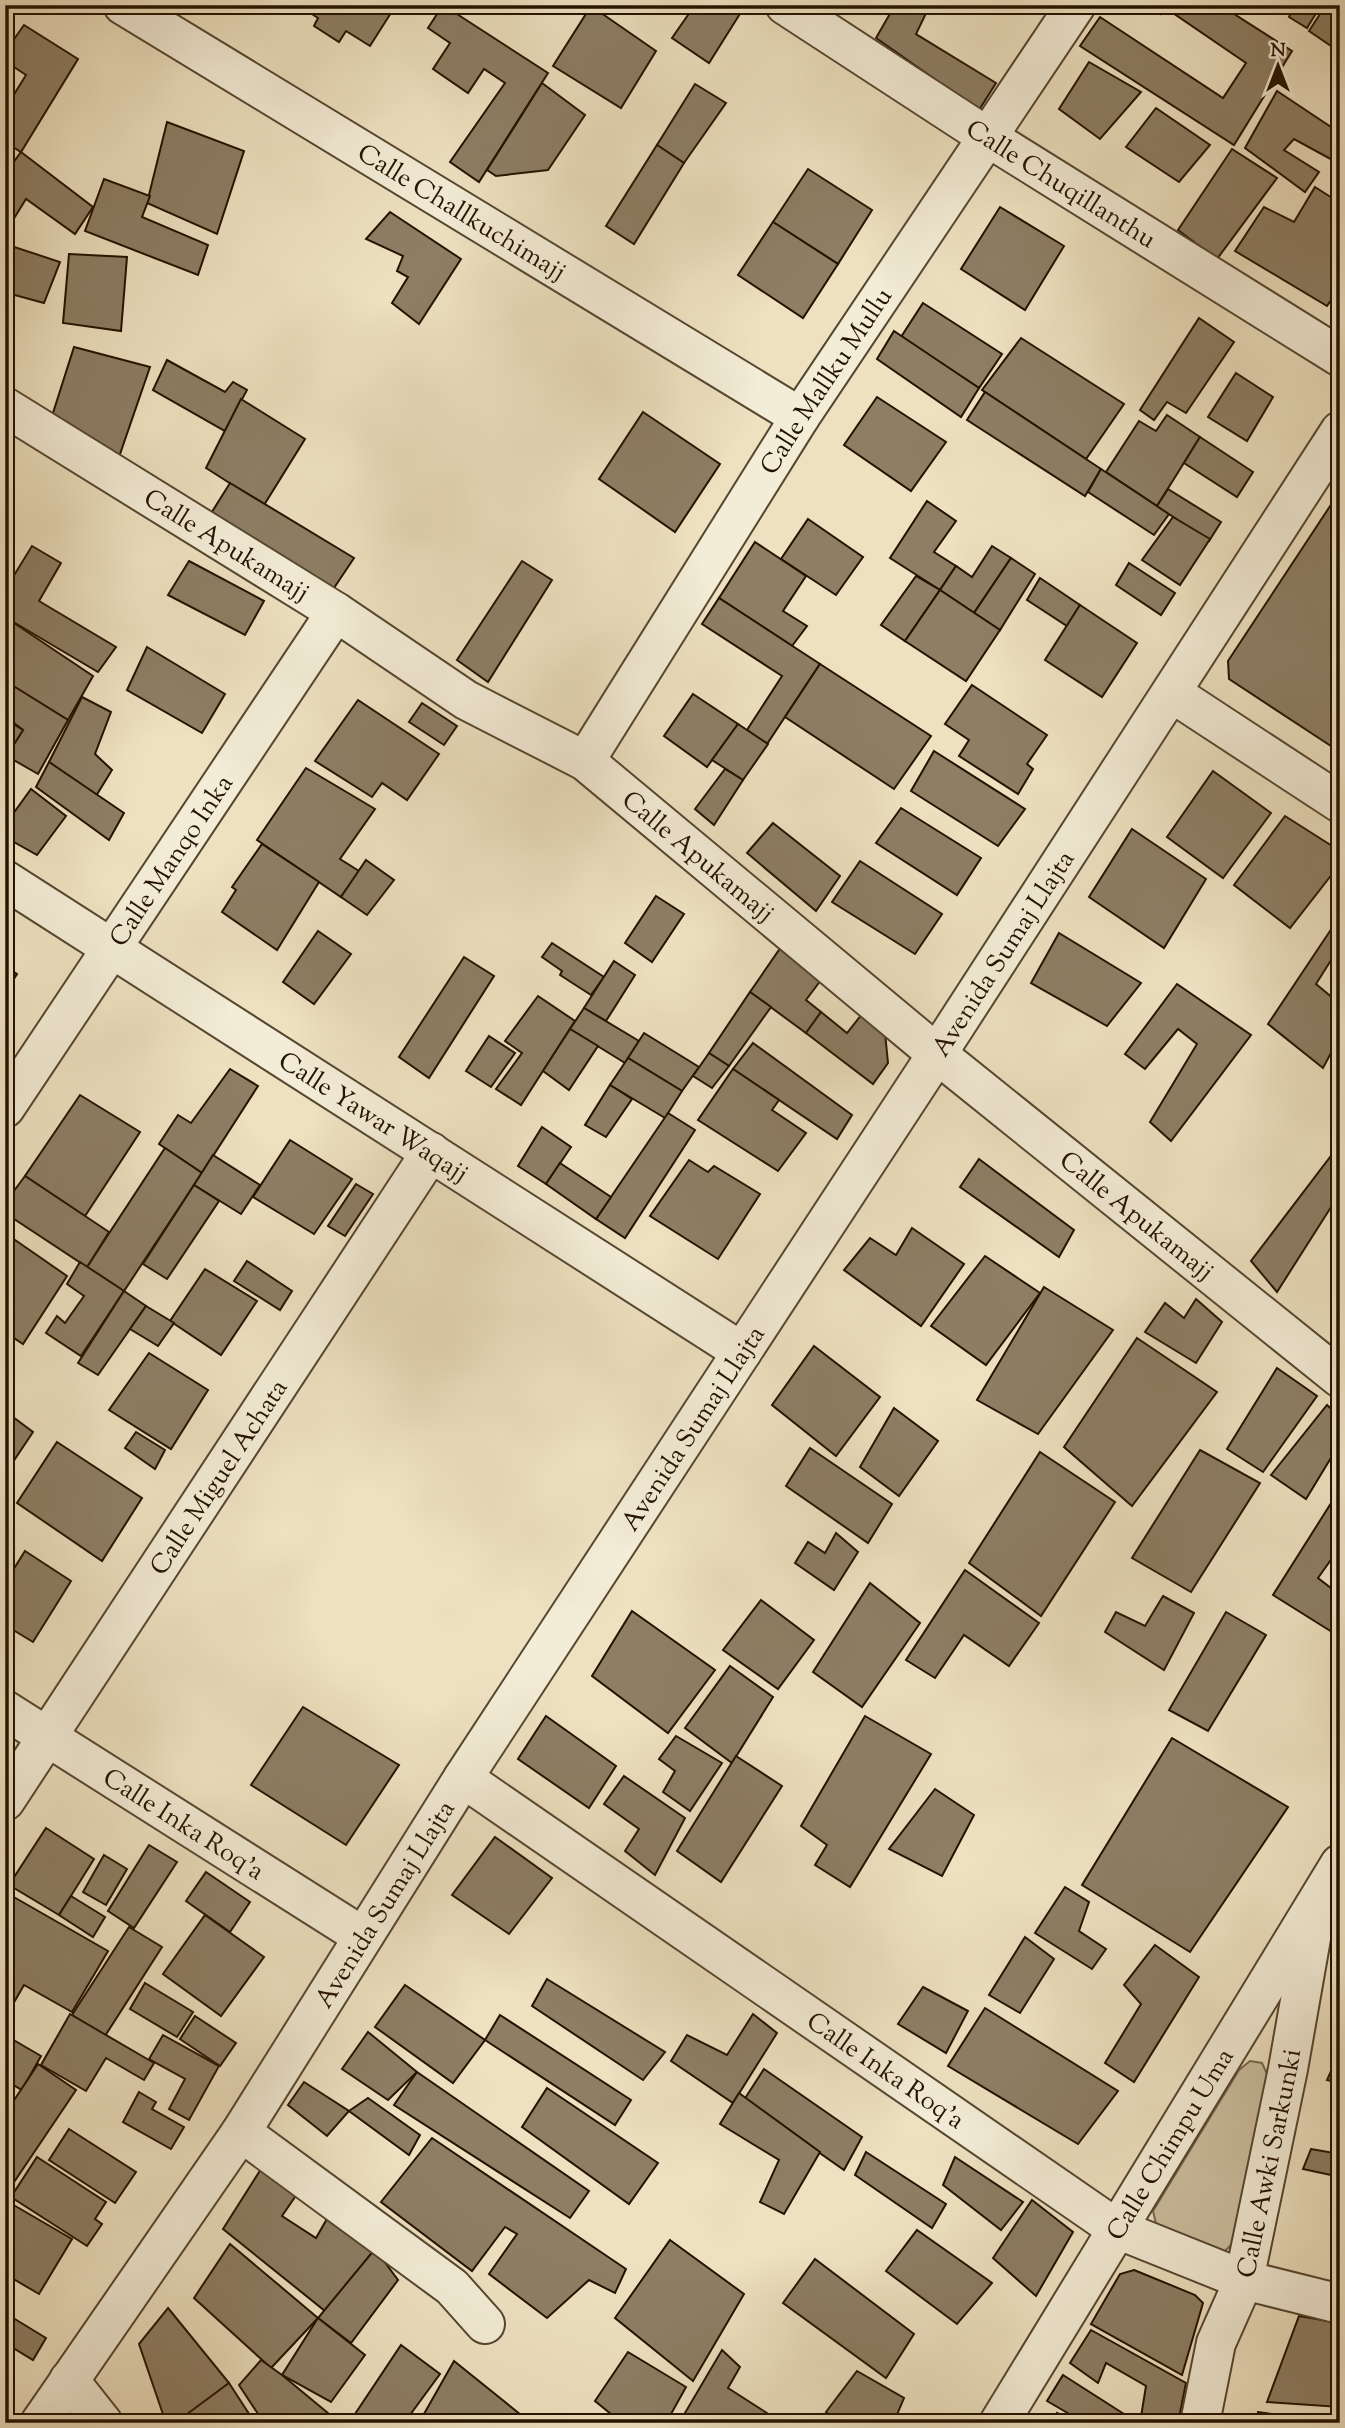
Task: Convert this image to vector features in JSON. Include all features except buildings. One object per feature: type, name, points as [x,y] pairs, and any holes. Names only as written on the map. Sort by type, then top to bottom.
[{"type":"street","name":"Calle Challkuchimajj","points":[[123,5],[800,417]]},
{"type":"street","name":"Calle Chuqillanthu","points":[[785,5],[989,138],[1340,357]]},
{"type":"street","name":"Calle Mallku Mullu","points":[[584,761],[800,417],[1076,5]]},
{"type":"street","name":"Calle Apukamajj","points":[[5,407],[336,612],[466,700],[584,761],[937,1054],[1340,1378]]},
{"type":"street","name":"Avenida Sumaj Llajta","points":[[40,2423],[241,2133],[463,1778],[937,1054],[1340,431]]},
{"type":"street","name":"Calle Manqo Inka","points":[[5,1108],[336,612]]},
{"type":"street","points":[[1172,693],[1340,803]]},
{"type":"street","name":"Calle Yawar Waqajj","points":[[5,880],[742,1352]]},
{"type":"street","name":"Calle Miguel Achata","points":[[5,1801],[431,1152]]},
{"type":"street","name":"Calle Inka Roq'a","points":[[5,1710],[362,1936]]},
{"type":"street","name":"Calle Inka Roq'a","points":[[463,1778],[1117,2229],[1244,2280],[1340,2304]]},
{"type":"street","name":"Calle Chimpu Uma","points":[[999,2423],[1340,1864]]},
{"type":"street","name":"Calle Awki Sarkunki","points":[[1200,2423],[1216,2343],[1244,2280],[1288,2069],[1318,1900]]},
{"type":"street","points":[[1227,2051],[1244,2043],[1262,2044],[1278,2053],[1288,2069]]},
{"type":"street","points":[[241,2133],[452,2287],[485,2324]]},
{"type":"street","points":[[69,2380],[103,2423]]},
{"type":"shaded area","points":[[1250,2061],[1262,2063],[1268,2076],[1234,2242],[1225,2251],[1156,2224],[1153,2211],[1239,2070]]}]
